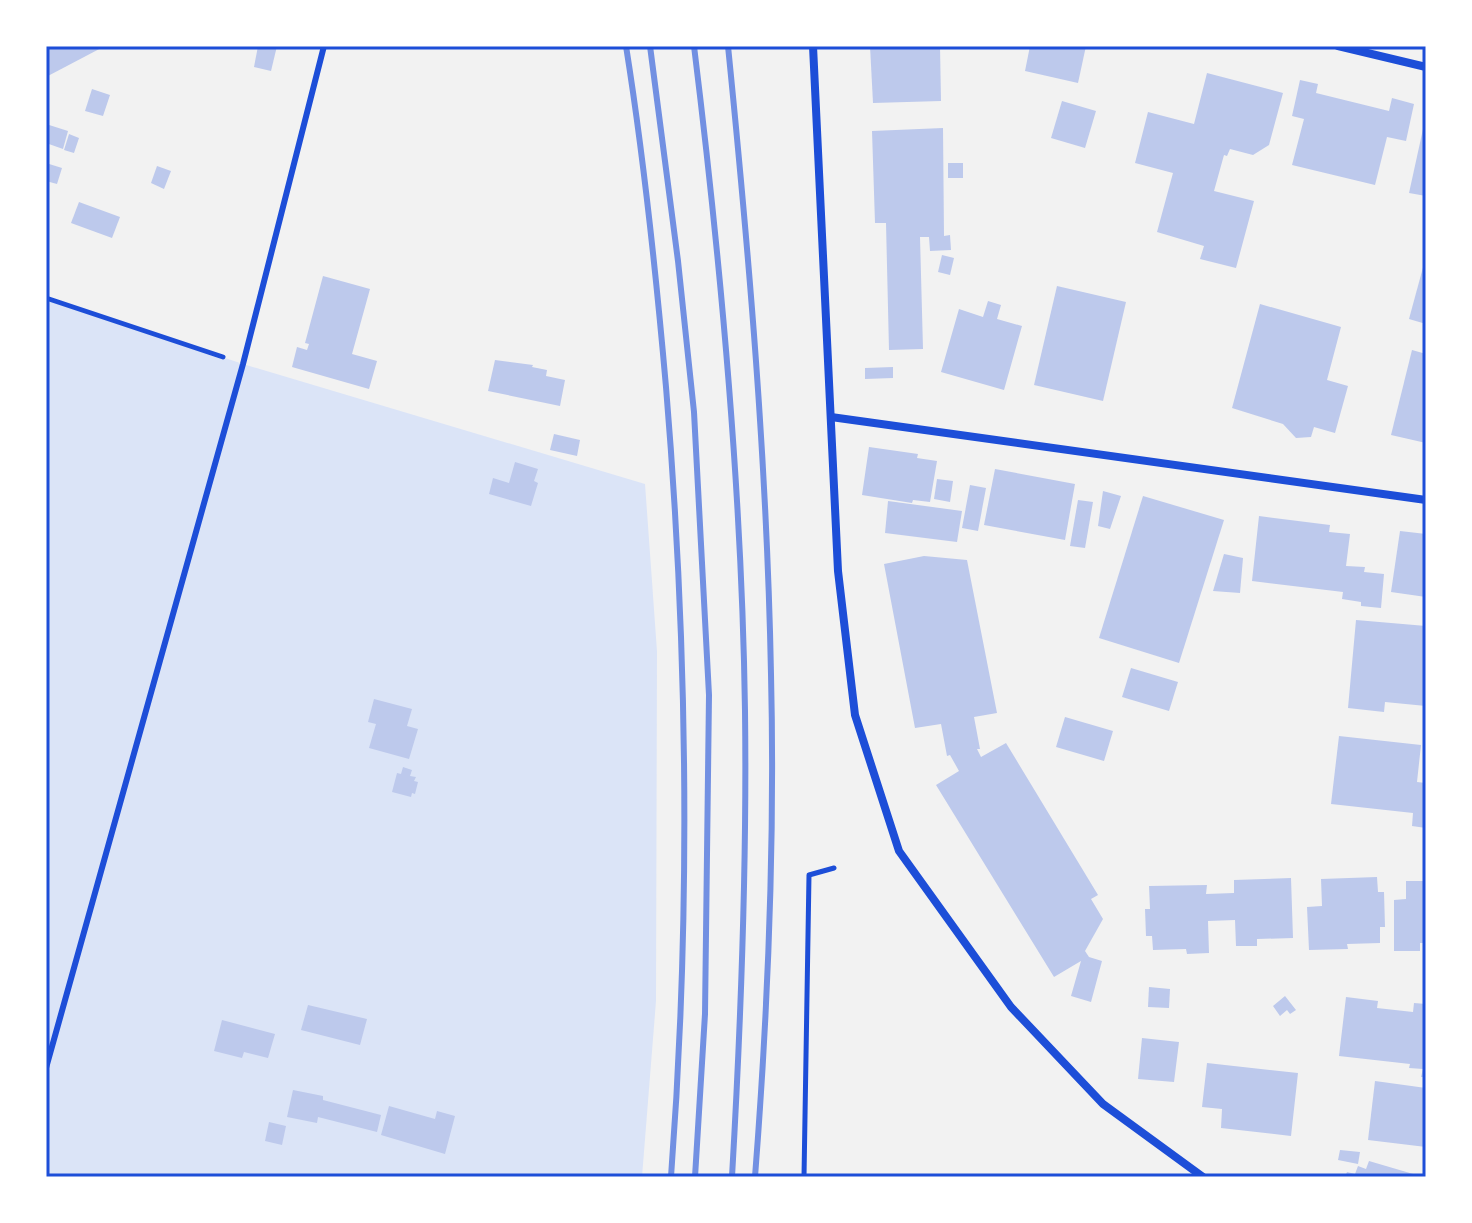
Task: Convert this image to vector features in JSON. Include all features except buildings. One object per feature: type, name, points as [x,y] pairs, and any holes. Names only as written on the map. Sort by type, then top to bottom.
[{"type":"street","points":[[813,46],[838,571],[855,715],[899,851],[1011,1007],[1103,1104],[1203,1177]]},
{"type":"street","points":[[1338,46],[1426,67]]},
{"type":"street","points":[[831,417],[1426,500]]},
{"type":"lane","points":[[46,1068],[243,364],[324,46]]},
{"type":"path","points":[[46,298],[243,364]]},
{"type":"path","points":[[804,1177],[809,875],[834,868]]},
{"type":"shaded area","points":[[46,298],[243,364],[645,484],[657,651],[656,1001],[642,1177],[46,1177]]},
{"type":"railway","points":[[626,46],[644,173],[666,387],[683,684],[682,980],[671,1177]]},
{"type":"railway","points":[[650,46],[694,412],[709,695],[705,1014],[695,1177]]},
{"type":"railway","points":[[694,46],[713,211],[735,461],[743,628],[744,885],[732,1177]]},
{"type":"railway","points":[[728,46],[756,360],[766,517],[771,674],[769,926],[755,1177]]}]
